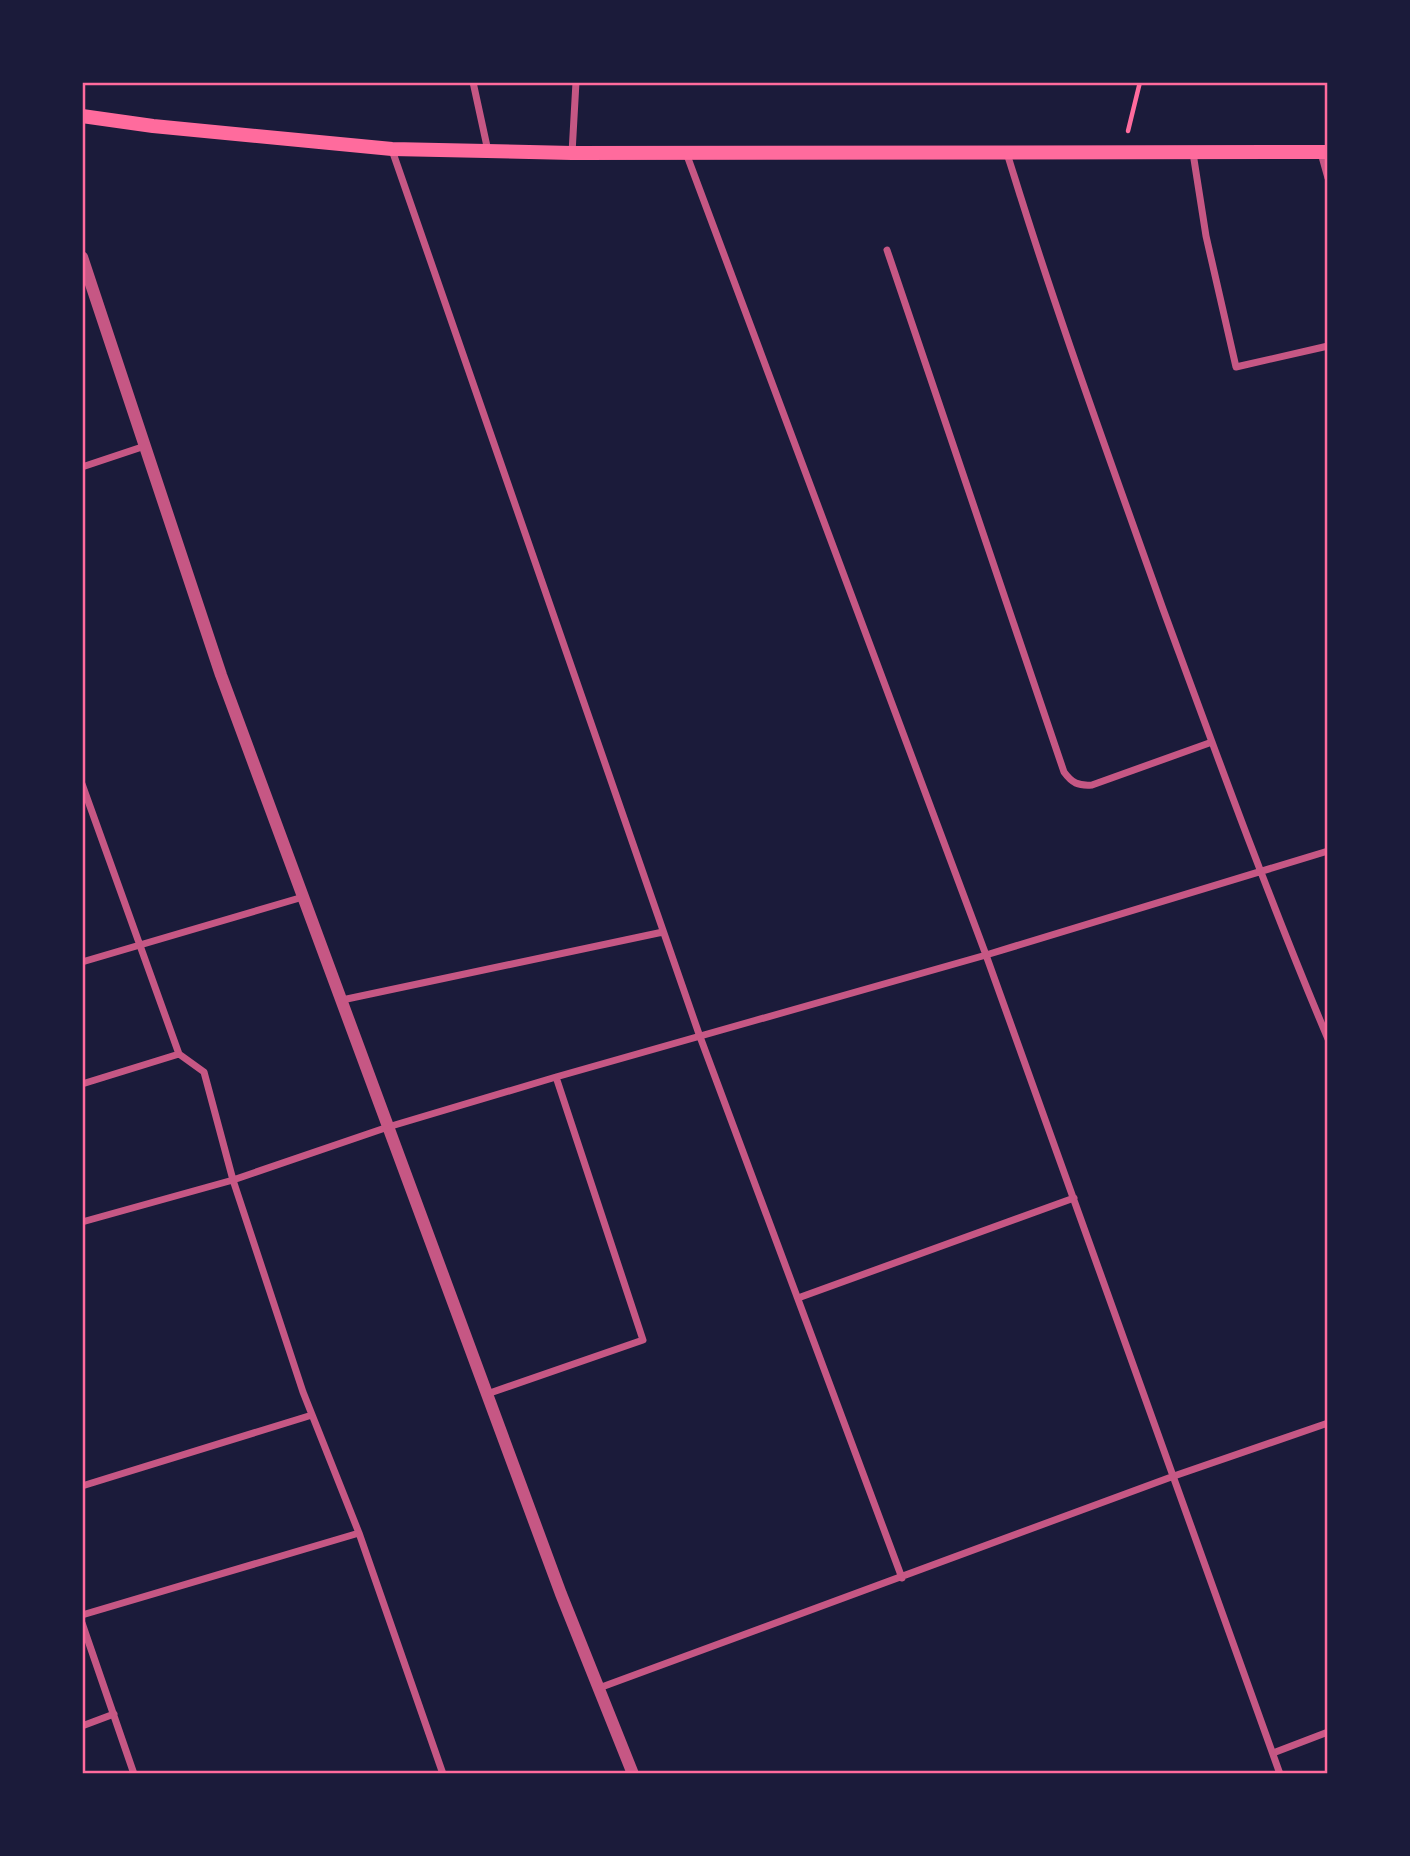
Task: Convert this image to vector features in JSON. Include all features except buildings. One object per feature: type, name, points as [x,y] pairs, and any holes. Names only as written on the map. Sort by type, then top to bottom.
[{"type":"main road","points":[[82,116],[153,126],[392,149],[572,153],[1324,152]]},
{"type":"street","points":[[473,82],[488,151]]},
{"type":"street","points":[[572,153],[576,82]]},
{"type":"street","points":[[392,149],[699,1034],[902,1578]]},
{"type":"street","points":[[1193,152],[1206,236],[1237,367],[1328,346]]},
{"type":"street","points":[[1324,152],[1328,178]]},
{"type":"street","points":[[686,153],[986,956],[1280,1774]]},
{"type":"street","points":[[1007,153],[1051,297],[1212,742],[1262,871],[1271,905],[1328,1039]]},
{"type":"street","points":[[887,250],[1064,772],[1071,782],[1080,786],[1092,785],[1212,742]]},
{"type":"street","points":[[82,257],[221,675],[487,1394],[633,1774]]},
{"type":"street","points":[[82,467],[145,446]]},
{"type":"street","points":[[82,784],[179,1054],[204,1072],[233,1180],[313,1415],[359,1533],[443,1774]]},
{"type":"street","points":[[82,1222],[233,1180],[388,1127],[699,1034],[986,956],[1328,851]]},
{"type":"street","points":[[82,962],[303,897]]},
{"type":"street","points":[[341,1000],[663,932]]},
{"type":"street","points":[[82,1084],[179,1054]]},
{"type":"street","points":[[487,1394],[643,1340],[556,1077]]},
{"type":"street","points":[[797,1298],[1073,1198]]},
{"type":"street","points":[[82,1486],[313,1415]]},
{"type":"street","points":[[599,1688],[1174,1476],[1328,1423]]},
{"type":"street","points":[[82,1615],[359,1533]]},
{"type":"street","points":[[82,1623],[134,1774]]},
{"type":"street","points":[[82,1726],[114,1714]]},
{"type":"street","points":[[1273,1753],[1328,1732]]},
{"type":"path","points":[[1123,153],[1140,82]]}]
